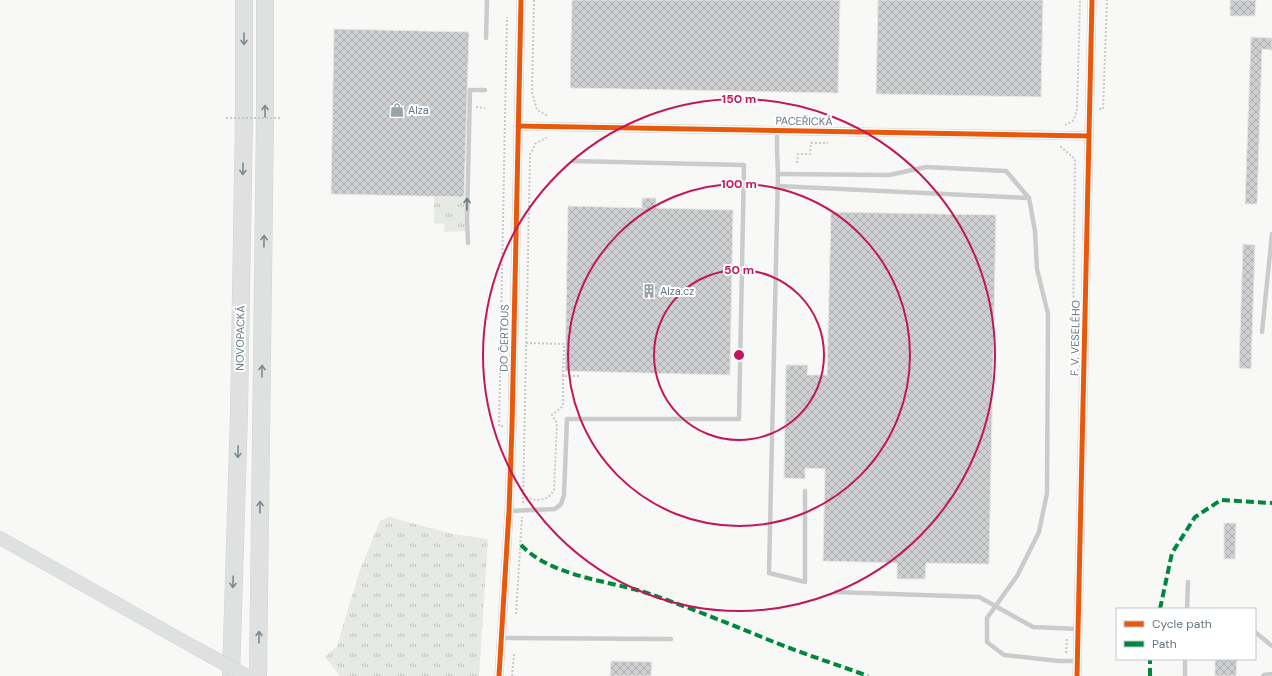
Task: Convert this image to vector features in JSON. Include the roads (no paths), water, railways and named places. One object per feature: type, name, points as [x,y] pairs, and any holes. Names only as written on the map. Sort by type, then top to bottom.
[{"type":"highway","name":"NOVOPACKÁ","points":[[231,676],[239,413],[244,118],[244,0]]},
{"type":"highway","name":"NOVOPACKÁ","points":[[258,676],[265,118],[265,0]]},
{"type":"street","name":"DO ČERTOUS","points":[[499,676],[509,510],[512,426],[521,0]]},
{"type":"street","name":"F. V. VESELÉHO","points":[[1077,676],[1092,0]]},
{"type":"street","name":"PACEŘICKÁ","points":[[518,126],[1089,136]]},
{"type":"street","points":[[0,538],[247,676]]},
{"type":"lane","points":[[486,38],[487,0]]},
{"type":"lane","points":[[468,243],[467,220],[470,90],[485,90]]},
{"type":"lane","points":[[777,131],[778,186],[770,573],[805,582],[805,492]]},
{"type":"lane","points":[[509,510],[555,509],[561,504],[564,495],[566,419],[739,419],[744,165],[573,161]]},
{"type":"lane","points":[[778,174],[889,175],[926,167],[1006,172],[1029,198],[1035,231],[1037,269],[1048,314],[1047,493],[1039,532],[1017,576],[987,618],[987,642],[1004,655],[1078,661]]},
{"type":"lane","points":[[778,186],[1029,198]]},
{"type":"lane","points":[[1262,332],[1272,234]]},
{"type":"lane","points":[[1187,608],[1188,582]]},
{"type":"lane","points":[[836,592],[979,597],[1033,627],[1067,629],[1078,628]]},
{"type":"lane","points":[[1256,633],[1272,646]]},
{"type":"lane","points":[[502,638],[671,639]]},
{"type":"lane","points":[[1185,660],[1185,676]]},
{"type":"lane","points":[[1263,676],[1272,674]]},
{"type":"place","name":"Alza","points":[[397,110]]},
{"type":"place","name":"Alza.cz","points":[[649,291]]}]
